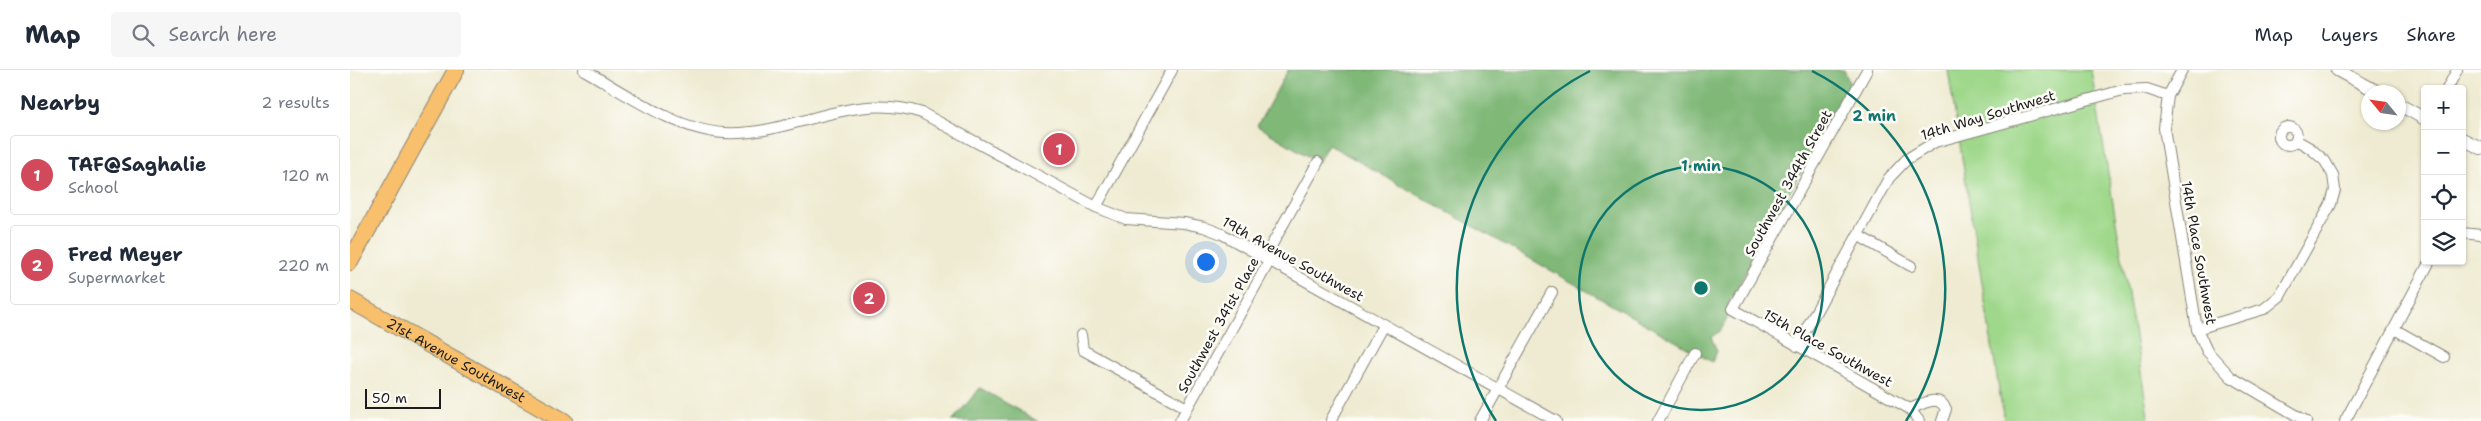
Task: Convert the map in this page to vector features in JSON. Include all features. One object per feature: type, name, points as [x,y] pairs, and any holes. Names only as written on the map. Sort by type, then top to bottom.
[{"type":"main road","points":[[350,262],[456,70]]},
{"type":"main road","name":"21st Avenue Southwest","points":[[350,300],[564,421]]},
{"type":"street","name":"19th Avenue Southwest","points":[[584,70],[673,119],[711,132],[739,133],[759,131],[874,105],[906,108],[922,113],[1096,207],[1132,220],[1174,222],[1204,227],[1222,234],[1383,326],[1556,421]]},
{"type":"street","points":[[1096,207],[1172,70]]},
{"type":"street","name":"Southwest 344th Street","points":[[1733,309],[1867,70]]},
{"type":"street","name":"14th Place Southwest","points":[[2182,70],[2168,96],[2164,116],[2166,146],[2197,329],[2207,351],[2227,373],[2306,421]]},
{"type":"street","points":[[2337,70],[2365,85]]},
{"type":"street","points":[[2449,85],[2457,70]]},
{"type":"street","name":"14th Way Southwest","points":[[1798,346],[1889,178],[1907,159],[1925,146],[2123,90],[2147,89],[2168,96]]},
{"type":"street","points":[[2406,108],[2421,117]]},
{"type":"street","points":[[2197,329],[2264,309],[2273,304],[2286,285],[2331,204],[2335,183],[2330,168],[2318,154],[2296,140]]},
{"type":"street","points":[[2466,141],[2481,148]]},
{"type":"street","name":"Southwest 341st Place","points":[[1180,421],[1270,260],[1270,248],[1318,162]]},
{"type":"street","points":[[2466,233],[2481,235]]},
{"type":"street","points":[[1859,236],[1911,266]]},
{"type":"street","points":[[2345,421],[2428,265]]},
{"type":"street","points":[[1480,421],[1552,292]]},
{"type":"street","name":"15th Place Southwest","points":[[1733,309],[1910,409],[1919,421]]},
{"type":"street","points":[[1331,420],[1383,326]]},
{"type":"street","points":[[2394,329],[2444,357]]},
{"type":"street","points":[[1081,335],[1083,350],[1187,408]]},
{"type":"street","points":[[1658,421],[1695,353]]},
{"type":"street","points":[[1910,409],[1932,400],[1938,401],[1946,409],[1942,421]]},
{"type":"green space","points":[[1288,70],[1844,70],[1850,84],[1728,304],[1723,328],[1711,337],[1717,351],[1712,362],[1328,144],[1318,162],[1257,126]]},
{"type":"green space","points":[[1948,70],[2091,70],[2149,421],[2004,421]]},
{"type":"green space","points":[[980,388],[1037,421],[952,421]]},
{"type":"place","name":"TAF@Saghalie","points":[[1059,149]]},
{"type":"place","name":"Fred Meyer","points":[[869,298]]}]
